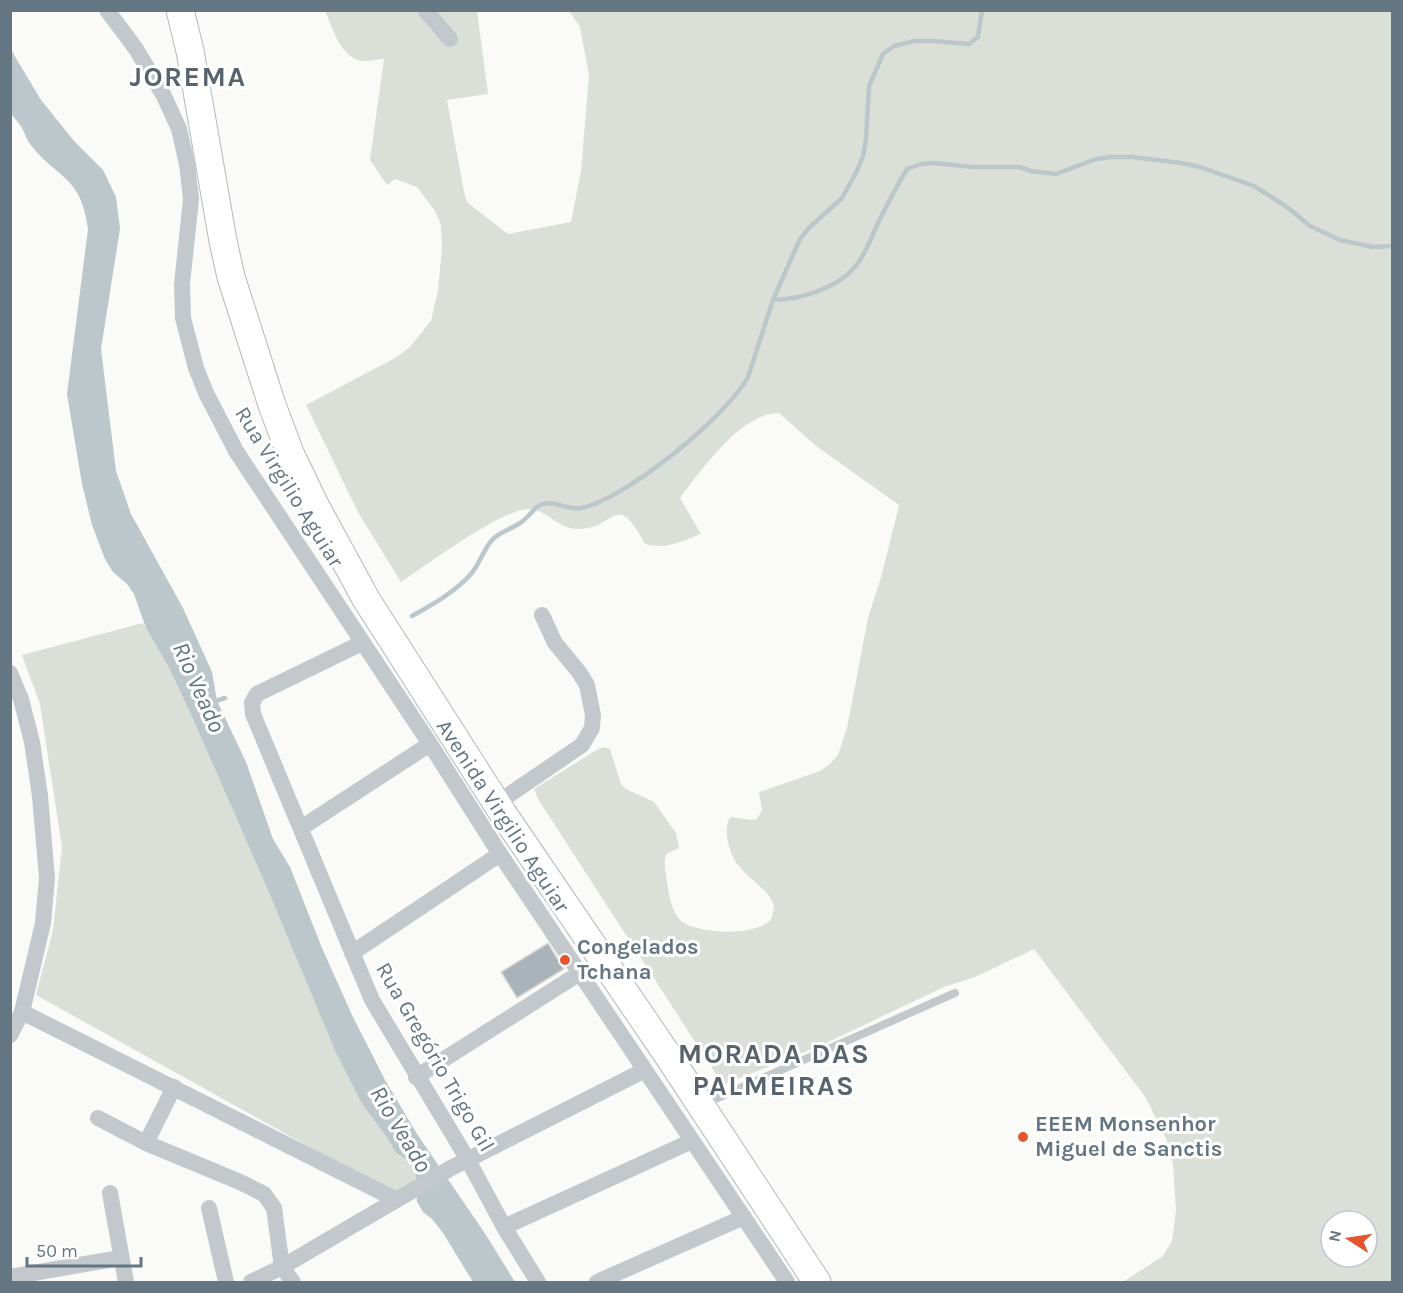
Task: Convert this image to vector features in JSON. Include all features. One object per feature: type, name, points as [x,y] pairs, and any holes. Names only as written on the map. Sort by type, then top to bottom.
[{"type":"highway","points":[[180,10],[190,51],[231,277],[255,356],[290,453],[316,507],[366,599],[497,803],[818,1282]]},
{"type":"street","name":"Rua Virgilio Aguiar","points":[[107,10],[136,49],[164,96],[179,129],[185,150],[190,199],[182,284],[183,318],[196,368],[206,393],[244,466],[362,643]]},
{"type":"street","points":[[425,10],[450,39]]},
{"type":"street","points":[[497,803],[582,745],[592,728],[587,685],[555,643],[542,615]]},
{"type":"street","name":"Rua Gregório Trigo Gil","points":[[362,643],[257,694],[252,703],[253,714],[372,1000],[538,1282]]},
{"type":"street","name":"Avenida Virgilio Aguiar","points":[[362,643],[500,854],[787,1282]]},
{"type":"street","points":[[10,674],[21,699],[32,742],[40,796],[47,878],[43,923],[22,1012],[10,1035]]},
{"type":"street","points":[[301,828],[430,744]]},
{"type":"street","points":[[352,953],[500,854]]},
{"type":"street","points":[[416,1077],[580,973]]},
{"type":"street","points":[[22,1012],[398,1199]]},
{"type":"street","points":[[251,1282],[282,1267],[451,1168],[645,1070]]},
{"type":"street","points":[[146,1143],[174,1087]]},
{"type":"street","points":[[98,1118],[146,1143],[264,1194],[274,1208],[282,1267],[293,1282]]},
{"type":"street","points":[[504,1227],[692,1141]]},
{"type":"street","points":[[110,1193],[126,1282]]},
{"type":"street","points":[[209,1208],[226,1282]]},
{"type":"street","points":[[597,1282],[744,1217]]},
{"type":"street","points":[[10,1276],[120,1258]]},
{"type":"lane","points":[[701,1106],[955,993]]},
{"type":"shaded area","points":[[325,11],[477,11],[488,94],[447,100],[465,197],[468,203],[508,234],[571,222],[581,171],[589,75],[580,27],[569,11],[1392,11],[1392,1282],[1123,1282],[1163,1256],[1172,1241],[1176,1210],[1173,1164],[1166,1139],[1146,1098],[1034,949],[975,977],[944,987],[824,1044],[723,1085],[538,799],[534,789],[598,749],[605,747],[610,749],[621,784],[626,789],[654,802],[676,833],[679,848],[666,854],[665,864],[671,903],[681,921],[700,929],[727,932],[754,929],[764,925],[771,919],[774,905],[768,894],[736,862],[728,842],[728,822],[731,817],[757,819],[762,810],[759,792],[820,771],[838,755],[847,728],[868,618],[882,574],[899,505],[816,446],[779,413],[750,422],[723,445],[680,498],[701,534],[674,544],[653,546],[645,544],[635,527],[621,515],[590,528],[577,529],[564,526],[543,513],[531,509],[503,517],[485,527],[401,582],[358,512],[306,405],[395,358],[410,347],[431,321],[438,290],[442,248],[441,224],[435,211],[417,187],[395,179],[387,185],[370,160],[384,59],[357,60],[344,50]]},
{"type":"shaded area","points":[[143,623],[169,668],[189,710],[336,1053],[362,1104],[395,1152],[415,1169],[415,1180],[406,1197],[322,1154],[36,995],[53,930],[62,847],[40,704],[22,655]]},
{"type":"water","name":"Rio Veado","points":[[10,48],[41,100],[74,141],[103,170],[116,197],[120,229],[101,349],[116,471],[131,514],[183,608],[212,672],[217,701],[246,762],[273,839],[290,867],[352,1015],[385,1080],[417,1134],[515,1282],[473,1282],[443,1233],[423,1212],[417,1202],[415,1169],[395,1152],[362,1104],[336,1053],[189,710],[146,628],[134,594],[127,584],[113,572],[105,559],[92,525],[82,484],[67,394],[88,229],[85,211],[74,188],[30,144],[11,113]]},
{"type":"building","points":[[548,943],[564,969],[517,998],[501,972]]},
{"type":"waterway","points":[[412,616],[435,603],[465,581],[493,539],[520,523],[537,507],[548,503],[581,508],[600,501],[648,473],[697,434],[719,413],[748,377],[773,300],[800,239],[842,198],[857,171],[866,140],[869,86],[883,54],[894,46],[914,41],[969,44],[978,37],[982,10]]},
{"type":"waterway","points":[[773,300],[795,298],[816,292],[846,276],[868,247],[907,169],[921,164],[1019,167],[1056,174],[1096,159],[1111,157],[1181,163],[1200,167],[1254,186],[1287,207],[1310,226],[1340,240],[1373,247],[1392,246]]},
{"type":"waterway","name":"Rio Veado","points":[[213,702],[225,698]]},
{"type":"place","name":"Congelados Tchana","points":[[565,960]]},
{"type":"place","name":"EEEM Monsenhor Miguel de Sanctis","points":[[1023,1137]]},
{"type":"district","name":"JOREMA","points":[[188,76]]},
{"type":"district","name":"MORADA DAS PALMEIRAS","points":[[774,1069]]}]
